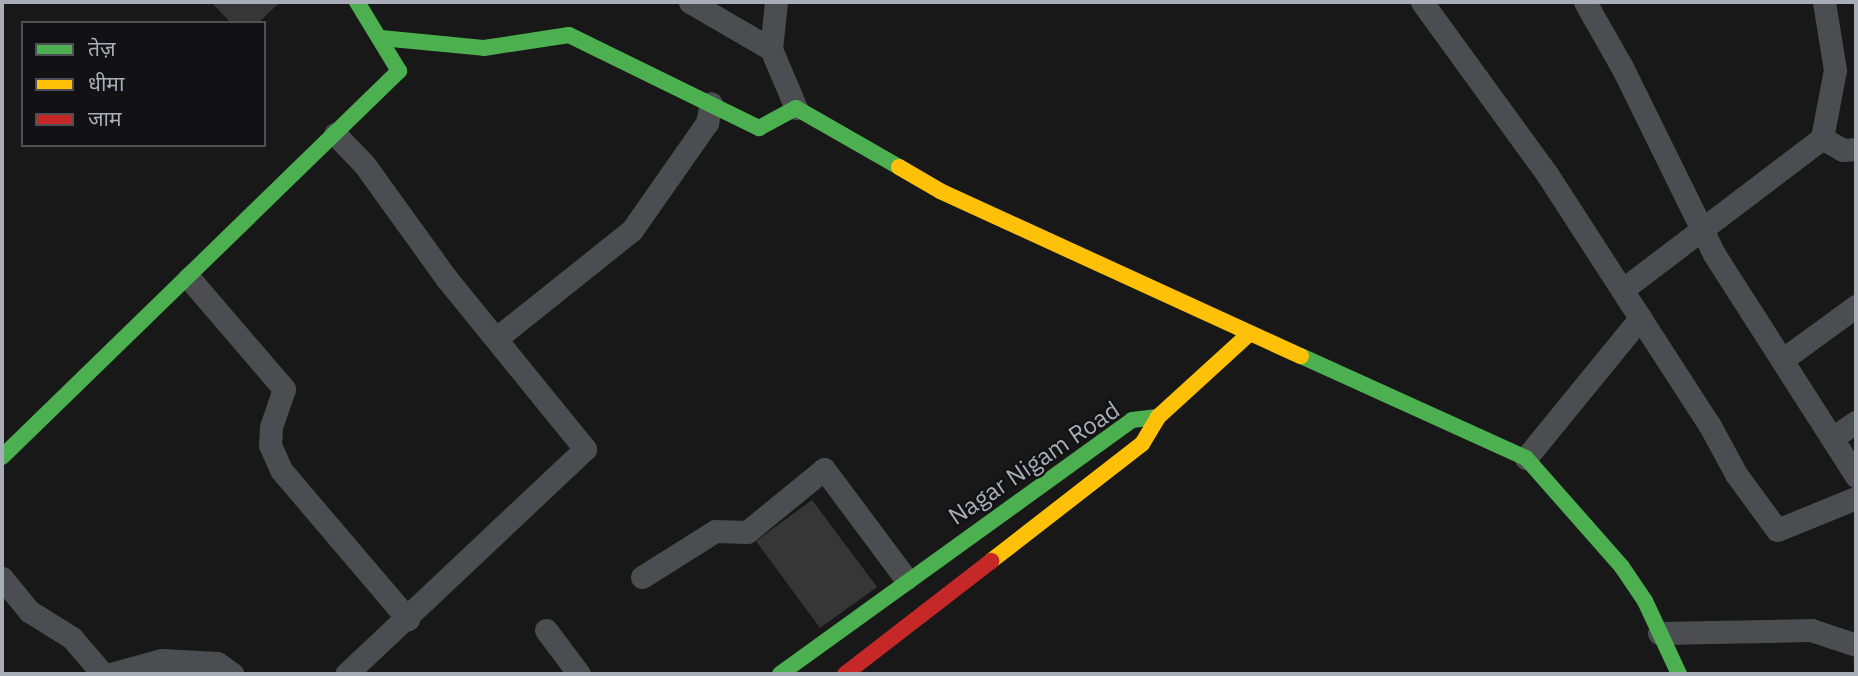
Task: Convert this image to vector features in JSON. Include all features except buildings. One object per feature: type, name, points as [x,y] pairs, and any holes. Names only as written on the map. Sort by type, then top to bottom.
[{"type":"street","points":[[2,457],[399,71],[357,2]]},
{"type":"street","points":[[690,2],[771,49]]},
{"type":"street","points":[[776,2],[771,49],[796,108],[940,191],[1249,334],[1526,457],[1622,567],[1659,633],[1674,672]]},
{"type":"street","points":[[1422,2],[1547,174],[1622,289],[1735,474],[1777,530],[1856,498]]},
{"type":"street","points":[[1585,2],[1702,231],[1856,476]]},
{"type":"street","points":[[1622,289],[1822,138],[1835,70],[1824,2]]},
{"type":"street","points":[[381,38],[484,48],[569,35],[759,128],[796,108]]},
{"type":"street","points":[[498,337],[632,230],[707,123],[711,103]]},
{"type":"street","points":[[335,134],[364,164],[447,279],[498,337],[585,449],[408,619],[346,674]]},
{"type":"street","points":[[1822,138],[1843,150],[1856,149]]},
{"type":"street","points":[[188,278],[284,389],[271,427],[270,445],[281,470],[408,619]]},
{"type":"street","points":[[1782,360],[1856,306]]},
{"type":"street","points":[[1526,457],[1640,318]]},
{"type":"street","points":[[1158,417],[1249,334]]},
{"type":"street","name":"Nagar Nigam Road","points":[[780,674],[906,579],[1132,420],[1158,417]]},
{"type":"street","name":"Nagar Nigam Road","points":[[848,673],[1142,444],[1158,417]]},
{"type":"street","points":[[1832,438],[1856,422]]},
{"type":"street","points":[[642,577],[715,531],[747,532],[824,470],[906,579]]},
{"type":"street","points":[[2,578],[29,611],[72,638],[103,674]]},
{"type":"street","points":[[546,630],[579,674]]},
{"type":"street","points":[[1659,633],[1811,630],[1856,645]]},
{"type":"street","points":[[110,674],[162,660],[217,663],[233,674]]},
{"type":"traffic: fast","points":[[2,457],[399,71],[357,2]]},
{"type":"traffic: fast","points":[[381,38],[484,48],[569,35],[759,128],[796,108],[899,167]]},
{"type":"traffic: fast","points":[[1301,356],[1526,458],[1622,567],[1645,601],[1679,674]]},
{"type":"traffic: fast","points":[[780,674],[1132,420],[1158,417]]},
{"type":"traffic: slow","points":[[899,167],[940,191],[1301,356]]},
{"type":"traffic: slow","points":[[991,561],[1142,444],[1158,417],[1249,334]]},
{"type":"traffic: jam","points":[[845,674],[991,561]]}]
